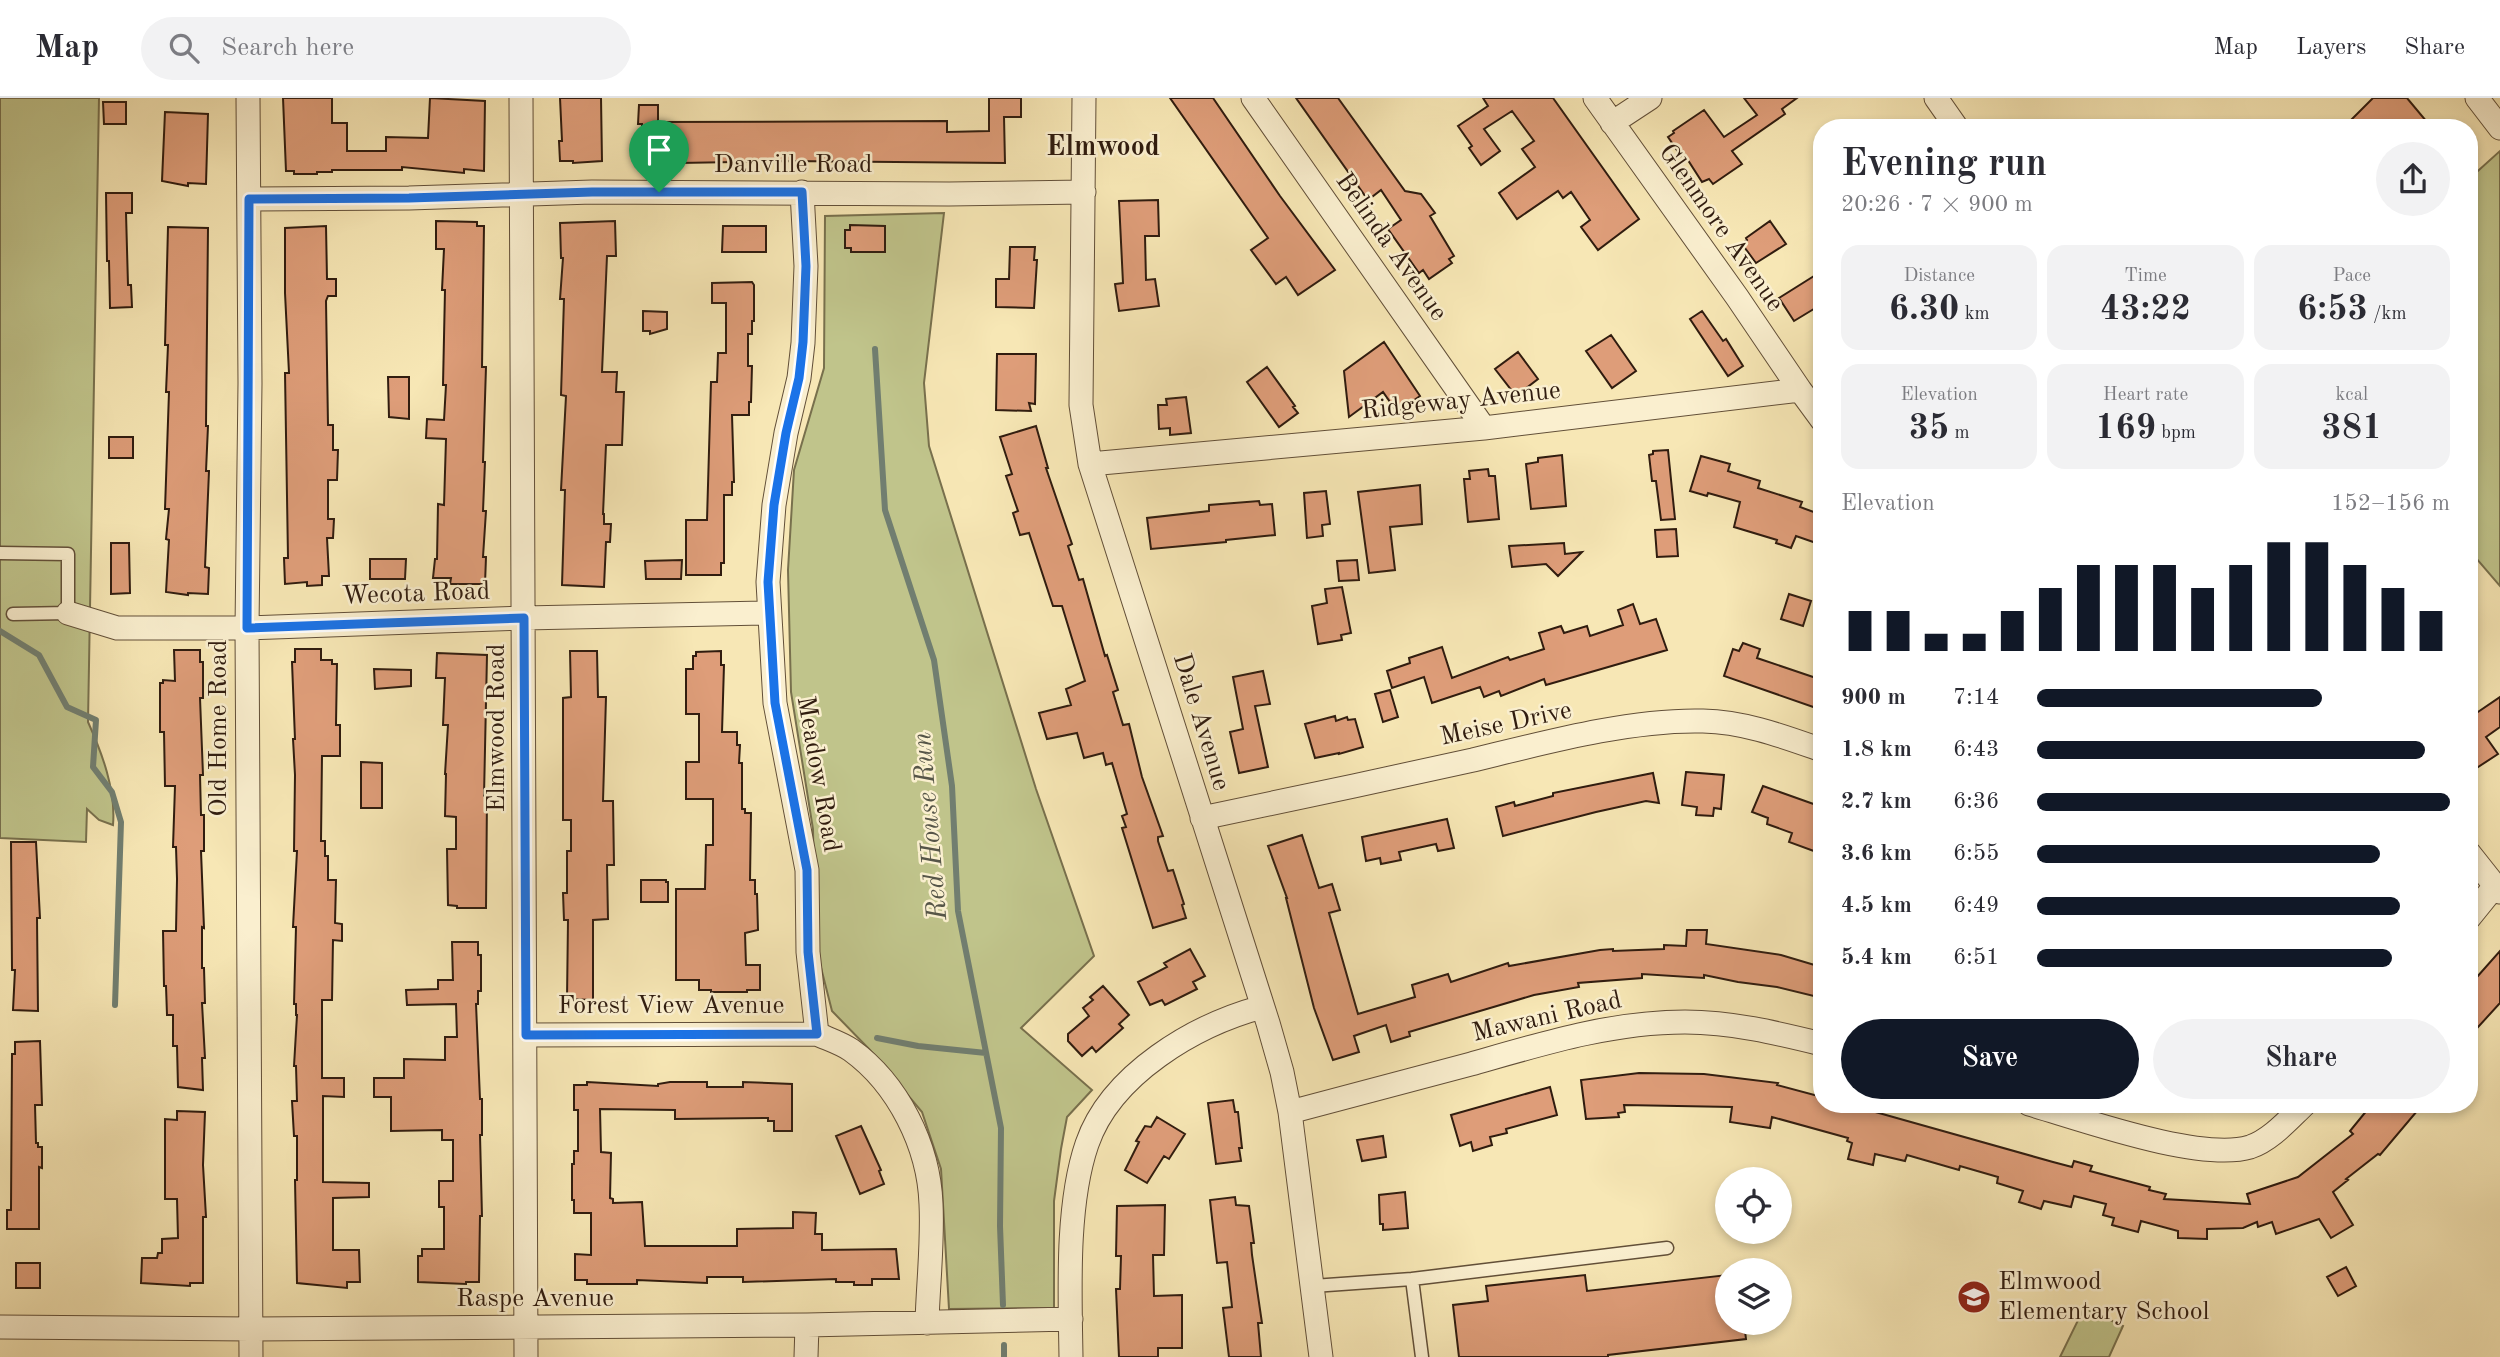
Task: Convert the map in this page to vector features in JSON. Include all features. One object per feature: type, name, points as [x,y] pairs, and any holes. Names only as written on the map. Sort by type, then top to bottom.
[{"type":"street","name":"Old Home Road","points":[[248,98],[247,628],[251,1357]]},
{"type":"street","name":"Elmwood Road","points":[[521,98],[526,1357]]},
{"type":"street","name":"Dale Avenue","points":[[1084,98],[1081,405],[1090,464],[1282,1072],[1290,1112],[1321,1357]]},
{"type":"street","name":"Belinda Avenue","points":[[1253,98],[1484,429]]},
{"type":"street","name":"Glenmore Avenue","points":[[1595,98],[1800,390]]},
{"type":"street","points":[[1612,123],[1650,98]]},
{"type":"street","points":[[1936,98],[1950,119]]},
{"type":"street","points":[[2477,98],[2500,128]]},
{"type":"street","name":"Meadow Road","points":[[802,192],[806,266],[804,320],[799,378],[786,433],[774,505],[769,549],[768,614],[776,714],[807,870],[808,952],[817,1034]]},
{"type":"street","name":"Danville Road","points":[[249,199],[522,194],[1084,192]]},
{"type":"street","name":"Ridgeway Avenue","points":[[1090,464],[1484,429],[1800,390]]},
{"type":"street","points":[[1800,390],[1813,408]]},
{"type":"street","name":"Wecota Road","points":[[68,613],[117,628],[247,628],[524,618],[768,614]]},
{"type":"street","name":"Meise Drive","points":[[1202,818],[1561,739],[1655,723],[1701,721],[1757,727],[1813,747]]},
{"type":"street","points":[[2478,865],[2497,889],[2478,909]]},
{"type":"street","points":[[1071,1357],[1070,1319],[1076,1193],[1084,1155],[1094,1126],[1119,1092],[1174,1044],[1230,1016],[1262,1007]]},
{"type":"street","name":"Mawani Road","points":[[1290,1112],[1544,1043],[1629,1025],[1687,1022],[1725,1024],[1813,1042]]},
{"type":"street","points":[[817,1034],[850,1049],[886,1085],[910,1121],[923,1155],[931,1204],[927,1323]]},
{"type":"street","name":"Forest View Avenue","points":[[526,1035],[817,1034]]},
{"type":"street","points":[[2061,1113],[2199,1149],[2249,1147],[2271,1135],[2295,1113]]},
{"type":"street","name":"Raspe Avenue","points":[[0,1327],[251,1329],[807,1325],[1070,1319]]},
{"type":"street","points":[[806,1357],[807,1325]]},
{"type":"lane","points":[[0,553],[68,554],[68,613],[13,614]]},
{"type":"lane","points":[[1312,1286],[1412,1279],[1667,1248]]},
{"type":"lane","points":[[1412,1279],[1422,1357]]},
{"type":"green space","points":[[0,98],[99,98],[88,722],[107,772],[113,825],[99,820],[87,809],[86,842],[0,838]]},
{"type":"green space","points":[[2500,151],[2500,586],[2478,560],[2478,171]]},
{"type":"green space","points":[[944,213],[924,383],[929,446],[1036,789],[1094,956],[1021,1028],[1092,1090],[1067,1117],[1061,1149],[1054,1201],[1054,1308],[949,1309],[941,1169],[922,1112],[870,1050],[832,1011],[815,944],[813,829],[791,692],[788,570],[794,470],[824,368],[825,216]]},
{"type":"green space","points":[[2084,1308],[2123,1326],[2109,1357],[2060,1357]]},
{"type":"building","points":[[283,98],[332,98],[332,123],[347,123],[347,151],[386,151],[386,137],[428,138],[430,98],[485,101],[484,171],[464,169],[464,173],[402,167],[402,170],[332,170],[317,174],[294,174],[294,171],[286,171]]},
{"type":"building","points":[[560,98],[601,98],[602,161],[560,161]]},
{"type":"building","points":[[989,98],[1021,98],[1021,117],[1004,117],[1005,163],[679,163],[679,156],[642,156],[642,124],[638,124],[639,105],[658,105],[658,122],[947,121],[947,132],[989,131]]},
{"type":"building","points":[[1170,98],[1213,98],[1335,270],[1298,295],[1286,277],[1276,284],[1251,250],[1268,238]]},
{"type":"building","points":[[1296,98],[1338,98],[1405,191],[1421,194],[1435,213],[1430,216],[1454,256],[1449,259],[1452,263],[1429,279],[1423,270],[1419,273],[1388,229],[1401,220],[1381,190],[1368,200]]},
{"type":"building","points":[[1483,98],[1553,98],[1639,219],[1598,250],[1581,227],[1590,220],[1571,192],[1563,198],[1558,191],[1517,219],[1499,193],[1535,167],[1522,149],[1534,141],[1512,111],[1484,129],[1500,151],[1481,165],[1458,126],[1488,106]]},
{"type":"building","points":[[1744,98],[1797,98],[1782,109],[1785,114],[1732,151],[1742,164],[1713,184],[1709,179],[1702,182],[1684,154],[1681,156],[1668,137],[1704,110],[1724,137],[1757,115]]},
{"type":"building","points":[[2373,98],[2407,98],[2424,119],[2352,119]]},
{"type":"building","points":[[103,102],[126,102],[126,124],[104,124]]},
{"type":"building","points":[[165,112],[208,114],[206,184],[188,183],[188,186],[162,181]]},
{"type":"building","points":[[106,193],[132,193],[132,213],[126,213],[128,285],[131,285],[132,307],[110,308]]},
{"type":"building","points":[[1158,200],[1159,236],[1145,236],[1146,280],[1155,279],[1159,306],[1119,311],[1115,284],[1123,283],[1119,201]]},
{"type":"building","points":[[436,221],[477,222],[477,226],[484,226],[482,367],[486,367],[483,462],[483,511],[486,511],[483,557],[486,557],[485,584],[450,584],[451,578],[433,578],[437,559],[438,504],[444,505],[446,439],[426,438],[427,419],[444,420],[446,385],[443,385],[444,249],[436,249]]},
{"type":"building","points":[[615,221],[616,256],[607,256],[602,372],[617,372],[616,392],[624,392],[622,445],[606,445],[603,514],[604,524],[611,524],[610,542],[606,542],[604,587],[562,585],[565,490],[561,490],[566,396],[561,395],[564,299],[560,299],[563,258],[560,223]]},
{"type":"building","points":[[1770,221],[1786,244],[1756,263],[1742,244]]},
{"type":"building","points":[[850,225],[885,226],[885,252],[851,252],[851,248],[845,248],[845,230],[850,230]]},
{"type":"building","points":[[326,226],[327,279],[336,279],[336,296],[328,296],[326,301],[328,425],[333,425],[333,450],[338,450],[337,480],[328,480],[328,519],[334,519],[333,538],[327,538],[329,576],[322,576],[322,585],[307,586],[307,582],[285,584],[284,558],[288,558],[285,373],[289,373],[285,228]]},
{"type":"building","points":[[723,226],[766,226],[766,252],[722,252]]},
{"type":"building","points":[[168,227],[208,228],[206,471],[209,471],[205,567],[209,568],[208,594],[166,592],[169,540],[166,539],[169,509],[165,509],[169,392],[166,392],[168,345],[165,345]]},
{"type":"building","points":[[1010,247],[1035,247],[1034,260],[1037,260],[1034,308],[996,307],[996,279],[1009,279]]},
{"type":"building","points":[[1813,277],[1813,309],[1794,321],[1779,298]]},
{"type":"building","points":[[752,282],[754,321],[752,334],[748,334],[748,366],[752,366],[751,402],[749,415],[732,415],[734,482],[732,495],[724,495],[724,563],[721,563],[721,575],[686,575],[686,520],[707,520],[711,382],[717,382],[718,353],[726,353],[726,303],[712,303],[712,283]]},
{"type":"building","points":[[643,311],[667,312],[667,329],[650,334],[650,331],[643,331]]},
{"type":"building","points":[[1702,311],[1723,341],[1726,339],[1743,366],[1728,376],[1690,319]]},
{"type":"building","points":[[1611,335],[1636,371],[1612,388],[1586,351]]},
{"type":"building","points":[[1384,342],[1420,396],[1397,412],[1383,392],[1349,417],[1344,371]]},
{"type":"building","points":[[1518,352],[1538,379],[1516,396],[1495,369]]},
{"type":"building","points":[[997,354],[1036,354],[1035,404],[1029,403],[1031,411],[996,410]]},
{"type":"building","points":[[1267,367],[1298,413],[1279,427],[1247,382]]},
{"type":"building","points":[[388,377],[409,377],[409,419],[389,417]]},
{"type":"building","points":[[1186,397],[1191,433],[1170,435],[1170,428],[1159,429],[1158,405],[1167,405],[1166,399]]},
{"type":"building","points":[[1036,426],[1046,468],[1072,544],[1068,546],[1079,580],[1083,579],[1105,656],[1107,655],[1118,690],[1113,692],[1123,725],[1129,724],[1142,777],[1163,836],[1158,837],[1158,841],[1168,871],[1173,870],[1184,904],[1182,905],[1186,918],[1153,928],[1122,828],[1126,827],[1122,816],[1127,814],[1112,763],[1106,765],[1103,753],[1084,758],[1077,733],[1047,739],[1039,713],[1071,705],[1066,689],[1085,681],[1062,606],[1053,606],[1029,533],[1020,535],[1013,513],[1018,511],[1006,476],[1012,474],[1000,437]]},
{"type":"building","points":[[109,437],[133,437],[133,458],[109,458]]},
{"type":"building","points":[[1668,450],[1675,519],[1661,520],[1656,481],[1652,481],[1649,455],[1653,454],[1653,451]]},
{"type":"building","points":[[1562,455],[1566,506],[1531,509],[1526,464],[1538,462],[1538,458]]},
{"type":"building","points":[[1701,456],[1730,464],[1728,471],[1760,481],[1758,488],[1802,502],[1800,507],[1813,512],[1813,542],[1796,536],[1791,548],[1776,543],[1777,540],[1734,527],[1740,502],[1690,491]]},
{"type":"building","points":[[1488,469],[1489,476],[1495,476],[1499,519],[1468,522],[1464,479],[1470,479],[1469,471]]},
{"type":"building","points":[[1420,485],[1422,524],[1390,527],[1395,570],[1369,573],[1358,492]]},
{"type":"building","points":[[1326,491],[1330,524],[1322,525],[1323,536],[1307,538],[1304,493]]},
{"type":"building","points":[[1259,501],[1260,505],[1272,504],[1275,535],[1151,549],[1147,518],[1209,511],[1209,505]]},
{"type":"building","points":[[1676,529],[1678,556],[1657,557],[1655,530]]},
{"type":"building","points":[[111,543],[129,543],[130,593],[111,594]]},
{"type":"building","points":[[1564,543],[1565,554],[1582,552],[1558,576],[1546,564],[1512,567],[1509,546]]},
{"type":"building","points":[[370,559],[406,559],[405,579],[370,579]]},
{"type":"building","points":[[682,560],[681,579],[646,579],[645,561]]},
{"type":"building","points":[[1357,560],[1359,580],[1339,581],[1337,561]]},
{"type":"building","points":[[1342,587],[1351,633],[1341,635],[1342,640],[1318,644],[1312,606],[1327,603],[1325,589]]},
{"type":"building","points":[[1789,594],[1811,601],[1803,626],[1781,619]]},
{"type":"building","points":[[1633,604],[1640,624],[1656,619],[1667,650],[1546,685],[1544,679],[1501,696],[1499,691],[1484,697],[1480,687],[1432,703],[1424,677],[1392,688],[1387,671],[1410,663],[1409,658],[1442,647],[1452,678],[1508,657],[1510,660],[1544,649],[1539,633],[1561,626],[1564,633],[1587,626],[1590,636],[1623,625],[1618,610]]},
{"type":"building","points":[[1743,643],[1760,649],[1757,658],[1813,677],[1813,707],[1724,676],[1733,649],[1739,651]]},
{"type":"building","points":[[295,649],[321,649],[321,660],[332,660],[332,664],[337,664],[336,725],[340,725],[340,756],[322,756],[321,841],[325,841],[325,856],[328,856],[328,880],[336,880],[335,923],[342,924],[342,941],[333,940],[332,1000],[322,1000],[322,1078],[344,1078],[344,1097],[323,1096],[323,1182],[369,1183],[369,1197],[333,1198],[333,1250],[359,1250],[360,1282],[347,1282],[347,1288],[297,1283],[297,1136],[294,1136],[292,1101],[297,1101],[294,1066],[297,1015],[294,1004],[296,927],[293,927],[297,851],[294,851],[295,739],[292,662],[295,662]]},
{"type":"building","points":[[174,650],[200,650],[200,662],[203,662],[203,698],[200,698],[203,775],[200,775],[201,815],[204,815],[204,851],[201,851],[205,1003],[202,1003],[205,1058],[202,1058],[203,1090],[178,1087],[177,1046],[173,1046],[173,1015],[167,1015],[164,986],[163,931],[176,931],[177,879],[176,847],[173,847],[175,786],[165,786],[164,732],[160,732],[160,683],[163,683],[163,680],[175,681]]},
{"type":"building","points":[[570,651],[597,651],[598,697],[606,697],[603,801],[613,801],[614,865],[607,865],[608,919],[593,920],[593,1000],[567,999],[568,920],[564,920],[563,893],[567,893],[567,851],[571,851],[571,820],[563,820],[563,698],[571,697]]},
{"type":"building","points":[[721,651],[721,665],[724,665],[722,732],[737,732],[737,745],[740,745],[739,763],[742,763],[742,809],[745,809],[745,813],[751,813],[750,880],[755,880],[758,930],[745,933],[746,965],[760,965],[760,990],[747,992],[699,990],[699,980],[676,980],[676,889],[705,889],[706,845],[713,845],[713,799],[686,799],[686,762],[699,762],[699,714],[686,714],[686,669],[693,669],[693,656],[696,656],[696,652]]},
{"type":"building","points":[[437,653],[487,655],[484,796],[487,797],[486,908],[457,908],[448,905],[447,849],[456,849],[456,817],[445,816],[448,725],[443,725],[445,678],[436,678]]},
{"type":"building","points":[[374,669],[411,670],[411,686],[375,689]]},
{"type":"building","points":[[1263,671],[1270,704],[1255,706],[1268,767],[1239,773],[1230,732],[1243,729],[1233,677]]},
{"type":"building","points":[[1390,690],[1398,717],[1383,722],[1375,694]]},
{"type":"building","points":[[2500,697],[2500,727],[2486,737],[2498,754],[2478,767],[2478,712]]},
{"type":"building","points":[[1335,716],[1336,721],[1347,717],[1348,720],[1355,719],[1363,747],[1315,758],[1305,724]]},
{"type":"building","points":[[361,762],[382,763],[382,808],[361,808]]},
{"type":"building","points":[[1686,772],[1724,775],[1721,809],[1714,808],[1713,816],[1696,815],[1697,807],[1682,805]]},
{"type":"building","points":[[1653,773],[1659,803],[1646,801],[1503,836],[1496,807],[1514,802],[1515,806],[1553,796],[1553,793]]},
{"type":"building","points":[[1763,786],[1813,804],[1813,851],[1789,842],[1792,833],[1767,824],[1768,818],[1752,812]]},
{"type":"building","points":[[1447,819],[1454,848],[1438,851],[1436,844],[1399,852],[1401,860],[1381,864],[1380,858],[1366,861],[1362,837]]},
{"type":"building","points":[[1302,835],[1319,888],[1332,884],[1340,910],[1329,913],[1358,1014],[1415,997],[1412,985],[1448,974],[1451,982],[1508,963],[1509,966],[1600,950],[1686,946],[1687,930],[1707,930],[1706,944],[1781,955],[1813,965],[1813,996],[1704,975],[1704,978],[1642,974],[1642,978],[1578,983],[1579,987],[1534,995],[1409,1032],[1410,1036],[1391,1042],[1386,1025],[1354,1036],[1359,1052],[1333,1060],[1314,1008],[1287,898],[1268,846]]},
{"type":"building","points":[[11,842],[36,842],[40,918],[37,918],[38,1011],[13,1010],[15,970],[12,970]]},
{"type":"building","points":[[641,880],[666,880],[668,902],[641,902]]},
{"type":"building","points":[[452,942],[478,942],[478,955],[481,955],[481,991],[478,991],[476,1004],[482,1099],[479,1282],[466,1284],[418,1282],[418,1256],[422,1256],[422,1249],[444,1249],[444,1207],[439,1207],[439,1181],[453,1181],[453,1140],[442,1140],[442,1130],[391,1131],[391,1097],[374,1097],[374,1078],[404,1078],[404,1059],[445,1060],[445,1037],[457,1037],[456,1004],[407,1005],[406,990],[438,989],[438,980],[453,980]]},
{"type":"building","points":[[1190,949],[1205,976],[1193,982],[1197,989],[1165,1005],[1162,1000],[1150,1005],[1138,982],[1167,967],[1164,963]]},
{"type":"building","points":[[2500,951],[2500,1003],[2478,1027],[2478,976]]},
{"type":"building","points":[[1103,986],[1129,1015],[1119,1024],[1123,1028],[1096,1052],[1092,1047],[1082,1056],[1068,1041],[1068,1034],[1089,1016],[1083,1008],[1093,1000],[1090,997]]},
{"type":"building","points":[[40,1041],[42,1105],[35,1105],[36,1143],[38,1147],[42,1147],[42,1168],[39,1167],[39,1229],[7,1229],[7,1210],[11,1210],[12,1054],[15,1054],[15,1042]]},
{"type":"building","points":[[1639,1073],[1704,1074],[1778,1083],[1777,1085],[1813,1095],[1813,1113],[1879,1113],[2072,1167],[2074,1161],[2092,1166],[2090,1171],[2166,1194],[2164,1199],[2250,1204],[2247,1194],[2298,1177],[2353,1134],[2350,1131],[2365,1113],[2415,1113],[2380,1155],[2346,1179],[2348,1180],[2333,1192],[2353,1225],[2331,1238],[2319,1219],[2276,1234],[2272,1222],[2258,1227],[2257,1222],[2243,1228],[2207,1229],[2207,1239],[2178,1238],[2178,1231],[2141,1221],[2138,1232],[2112,1225],[2114,1218],[2103,1215],[2106,1204],[2074,1196],[2071,1207],[2044,1201],[2041,1209],[2019,1202],[2023,1191],[1997,1183],[1998,1177],[1960,1166],[1959,1170],[1907,1155],[1905,1161],[1875,1154],[1873,1165],[1848,1159],[1852,1143],[1847,1141],[1848,1138],[1772,1117],[1770,1128],[1730,1122],[1732,1107],[1624,1105],[1625,1112],[1618,1113],[1619,1117],[1586,1119],[1581,1080]]},
{"type":"building","points":[[587,1082],[658,1086],[670,1082],[707,1082],[707,1087],[743,1087],[743,1082],[792,1084],[792,1131],[774,1131],[774,1121],[768,1121],[768,1118],[675,1119],[675,1110],[600,1109],[601,1152],[611,1153],[610,1198],[613,1203],[642,1202],[645,1246],[737,1246],[737,1229],[793,1228],[793,1212],[816,1213],[815,1234],[822,1234],[822,1250],[896,1249],[899,1279],[872,1279],[872,1285],[836,1282],[836,1279],[743,1282],[743,1277],[707,1277],[707,1283],[637,1280],[637,1284],[587,1284],[587,1280],[575,1280],[575,1254],[591,1255],[591,1213],[574,1213],[572,1200],[572,1164],[574,1151],[578,1151],[578,1110],[574,1110],[574,1085],[587,1085]]},
{"type":"building","points":[[1550,1087],[1557,1115],[1506,1129],[1507,1133],[1490,1137],[1492,1145],[1473,1151],[1471,1142],[1460,1146],[1451,1115]]},
{"type":"building","points":[[1233,1100],[1235,1112],[1238,1112],[1241,1161],[1216,1164],[1208,1103]]},
{"type":"building","points":[[177,1111],[205,1112],[203,1165],[206,1217],[203,1217],[203,1283],[190,1283],[190,1286],[141,1283],[142,1258],[157,1258],[158,1253],[162,1253],[162,1239],[178,1238],[177,1199],[165,1199],[165,1119],[177,1120]]},
{"type":"building","points":[[1157,1117],[1185,1134],[1169,1159],[1164,1156],[1147,1183],[1125,1170],[1145,1126],[1151,1127]]},
{"type":"building","points":[[861,1126],[881,1170],[879,1171],[884,1184],[860,1194],[836,1136]]},
{"type":"building","points":[[1383,1136],[1386,1157],[1362,1161],[1357,1140]]},
{"type":"building","points":[[1405,1192],[1408,1228],[1383,1230],[1383,1224],[1380,1224],[1379,1195]]},
{"type":"building","points":[[1235,1197],[1236,1205],[1249,1206],[1254,1243],[1251,1243],[1252,1255],[1262,1323],[1258,1323],[1261,1357],[1229,1357],[1223,1308],[1232,1307],[1227,1262],[1217,1263],[1210,1200]]},
{"type":"building","points":[[1165,1205],[1164,1255],[1153,1255],[1154,1296],[1182,1295],[1182,1348],[1158,1348],[1158,1357],[1119,1357],[1116,1289],[1120,1289],[1121,1256],[1116,1256],[1117,1206]]},
{"type":"building","points":[[16,1263],[40,1263],[40,1288],[16,1288]]},
{"type":"building","points":[[2346,1267],[2356,1286],[2338,1296],[2327,1277]]},
{"type":"building","points":[[1585,1275],[1587,1291],[1715,1276],[1715,1335],[1746,1335],[1746,1339],[1608,1357],[1459,1357],[1453,1305],[1488,1301],[1486,1286]]},
{"type":"waterway","name":"Red House Run","points":[[875,349],[885,510],[934,660],[952,786],[958,911],[1001,1128],[1000,1226],[1003,1305]]},
{"type":"waterway","points":[[0,631],[39,655],[67,707],[96,720],[93,767],[112,792],[121,822],[115,1005]]},
{"type":"waterway","points":[[877,1038],[918,1046],[986,1053]]},
{"type":"waterway","name":"Red House Run","points":[[1004,1345],[1004,1357]]},
{"type":"place","name":"Elmwood Elementary School","points":[[1974,1297]]},
{"type":"district","name":"Elmwood","points":[[1103,148]]},
{"type":"route","points":[[659,192],[802,192],[806,266],[803,342],[799,378],[786,433],[774,505],[769,549],[768,614],[781,746],[807,870],[808,952],[817,1034],[526,1035],[524,618],[247,628],[249,199],[659,192]]}]
